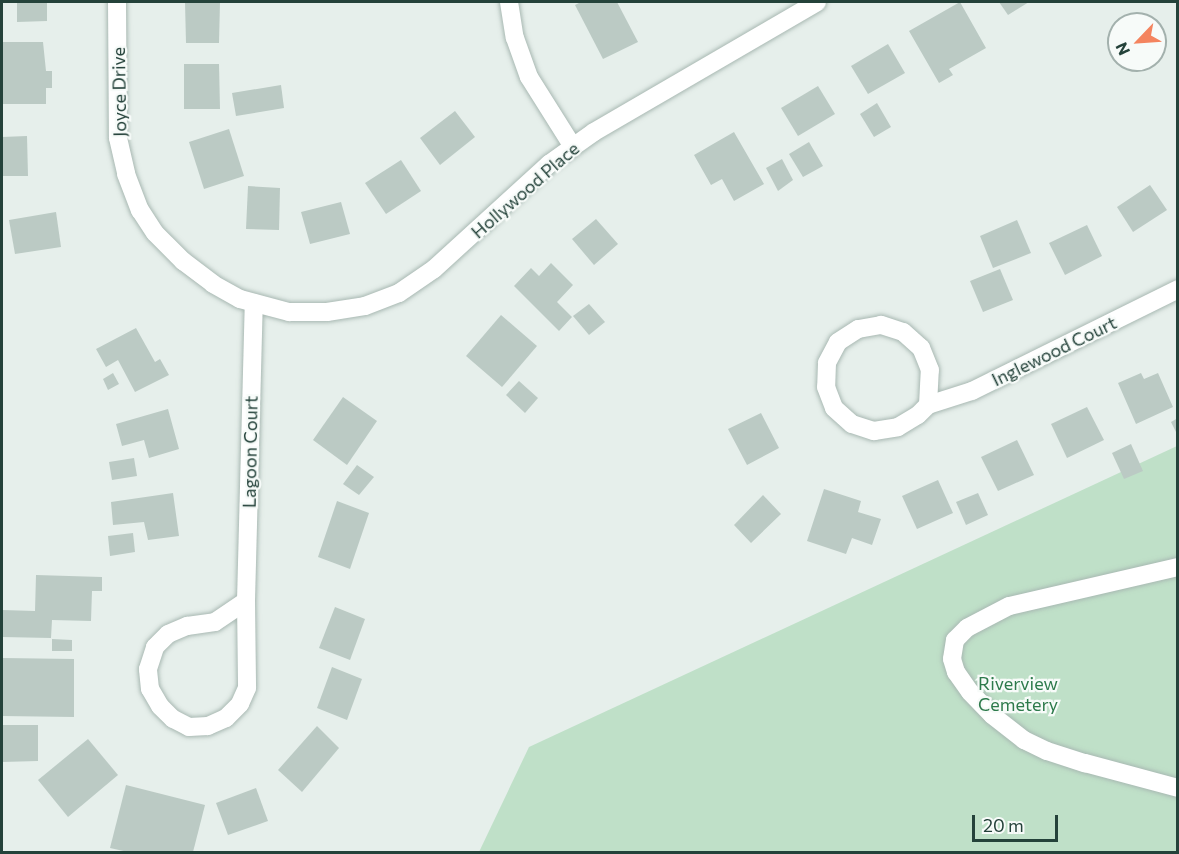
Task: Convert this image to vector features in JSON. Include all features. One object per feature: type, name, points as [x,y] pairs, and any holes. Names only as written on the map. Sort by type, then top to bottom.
[{"type":"street","name":"Joyce Drive","points":[[117,2],[118,138],[126,174],[140,210],[155,233],[183,261],[213,284],[240,299],[254,303]]},
{"type":"street","points":[[509,2],[515,38],[529,77],[573,147]]},
{"type":"street","name":"Hollywood Place","points":[[254,303],[289,312],[327,312],[365,306],[399,293],[434,269],[549,164],[573,147],[649,98],[817,2]]},
{"type":"street","name":"Inglewood Court","points":[[928,405],[930,370],[921,348],[903,332],[881,325],[858,329],[838,342],[827,363],[826,387],[834,408],[852,424],[874,431],[898,427],[918,415],[928,405],[972,391],[1178,289]]},
{"type":"street","name":"Lagoon Court","points":[[246,601],[215,622],[187,626],[168,634],[155,647],[148,669],[150,688],[160,706],[173,719],[189,727],[208,726],[226,718],[240,704],[247,688],[246,601],[254,303]]},
{"type":"street","points":[[1178,567],[1010,606],[967,628],[955,640],[952,659],[956,672],[970,692],[992,715],[1024,740],[1047,751],[1085,763],[1178,788]]},
{"type":"green space","name":"Riverview Cemetery","points":[[1177,446],[1177,852],[479,852],[529,747]]},
{"type":"building","points":[[17,2],[47,2],[47,21],[17,22]]},
{"type":"building","points":[[185,2],[220,2],[219,43],[186,43]]},
{"type":"building","points":[[581,2],[617,2],[638,42],[603,59],[575,5]]},
{"type":"building","points":[[960,2],[986,48],[949,69],[953,75],[939,83],[909,31]]},
{"type":"building","points":[[999,2],[1029,2],[1008,15]]},
{"type":"building","points":[[2,42],[43,42],[46,71],[52,71],[52,88],[46,88],[46,104],[2,104]]},
{"type":"building","points":[[888,44],[905,73],[868,94],[851,66]]},
{"type":"building","points":[[184,64],[219,64],[220,109],[184,109]]},
{"type":"building","points":[[281,85],[284,108],[236,116],[232,93]]},
{"type":"building","points":[[818,86],[835,114],[798,136],[781,108]]},
{"type":"building","points":[[877,103],[891,127],[874,137],[860,114]]},
{"type":"building","points":[[455,111],[475,137],[440,165],[420,138]]},
{"type":"building","points":[[229,129],[244,176],[204,189],[189,142]]},
{"type":"building","points":[[734,132],[764,184],[734,201],[722,179],[711,185],[694,155]]},
{"type":"building","points":[[27,136],[28,176],[2,176],[2,137]]},
{"type":"building","points":[[809,142],[823,166],[803,177],[789,154]]},
{"type":"building","points":[[782,159],[793,180],[778,191],[766,168]]},
{"type":"building","points":[[401,160],[421,191],[386,214],[365,183]]},
{"type":"building","points":[[1150,185],[1167,210],[1133,232],[1117,207]]},
{"type":"building","points":[[248,186],[280,188],[279,230],[246,229]]},
{"type":"building","points":[[341,202],[350,234],[310,244],[301,212]]},
{"type":"building","points":[[56,212],[61,247],[15,254],[9,220]]},
{"type":"building","points":[[596,219],[618,244],[594,265],[572,239]]},
{"type":"building","points":[[1017,220],[1031,253],[993,268],[980,236]]},
{"type":"building","points":[[1087,225],[1102,256],[1065,275],[1049,243]]},
{"type":"building","points":[[551,263],[573,285],[557,302],[572,317],[559,331],[514,286],[531,268],[539,276]]},
{"type":"building","points":[[1000,269],[1013,300],[983,312],[970,281]]},
{"type":"building","points":[[589,304],[605,322],[589,335],[573,316]]},
{"type":"building","points":[[501,315],[537,346],[502,387],[466,356]]},
{"type":"building","points":[[136,328],[155,362],[160,359],[169,375],[135,392],[118,360],[106,367],[96,349]]},
{"type":"building","points":[[113,373],[119,384],[108,390],[103,379]]},
{"type":"building","points":[[1141,373],[1144,379],[1158,373],[1173,407],[1136,424],[1118,383]]},
{"type":"building","points":[[519,381],[538,398],[525,413],[506,395]]},
{"type":"building","points":[[343,397],[377,421],[347,465],[313,440]]},
{"type":"building","points":[[1087,407],[1104,440],[1067,458],[1051,424]]},
{"type":"building","points":[[168,409],[179,449],[149,458],[144,440],[122,446],[116,424]]},
{"type":"building","points":[[761,413],[779,448],[747,465],[728,429]]},
{"type":"building","points":[[1178,418],[1178,436],[1171,422]]},
{"type":"building","points":[[1017,440],[1034,475],[998,491],[981,457]]},
{"type":"building","points":[[1131,444],[1143,471],[1124,479],[1112,453]]},
{"type":"building","points":[[134,458],[137,476],[112,480],[109,462]]},
{"type":"building","points":[[357,465],[374,477],[359,495],[343,484]]},
{"type":"building","points":[[938,480],[953,513],[917,529],[902,496]]},
{"type":"building","points":[[824,489],[861,501],[858,512],[881,519],[872,545],[852,538],[846,554],[807,541]]},
{"type":"building","points":[[173,493],[179,536],[148,540],[144,522],[113,525],[111,502]]},
{"type":"building","points":[[978,493],[988,515],[966,525],[956,502]]},
{"type":"building","points":[[763,495],[781,514],[751,543],[734,525]]},
{"type":"building","points":[[337,501],[369,513],[350,569],[318,557]]},
{"type":"building","points":[[133,533],[135,552],[110,556],[108,536]]},
{"type":"building","points":[[36,575],[102,577],[102,591],[92,591],[91,621],[52,620],[51,638],[2,637],[2,610],[35,611]]},
{"type":"building","points":[[335,607],[365,619],[350,660],[319,648]]},
{"type":"building","points":[[52,639],[72,640],[72,651],[52,651]]},
{"type":"building","points":[[3,658],[74,659],[74,717],[2,716]]},
{"type":"building","points":[[332,667],[362,679],[347,720],[317,708]]},
{"type":"building","points":[[2,725],[38,725],[38,761],[2,762]]},
{"type":"building","points":[[317,726],[339,748],[302,792],[278,770]]},
{"type":"building","points":[[88,739],[118,775],[68,817],[38,780]]},
{"type":"building","points":[[126,785],[205,805],[193,852],[128,852],[110,848]]},
{"type":"building","points":[[256,788],[268,821],[228,835],[216,803]]}]
